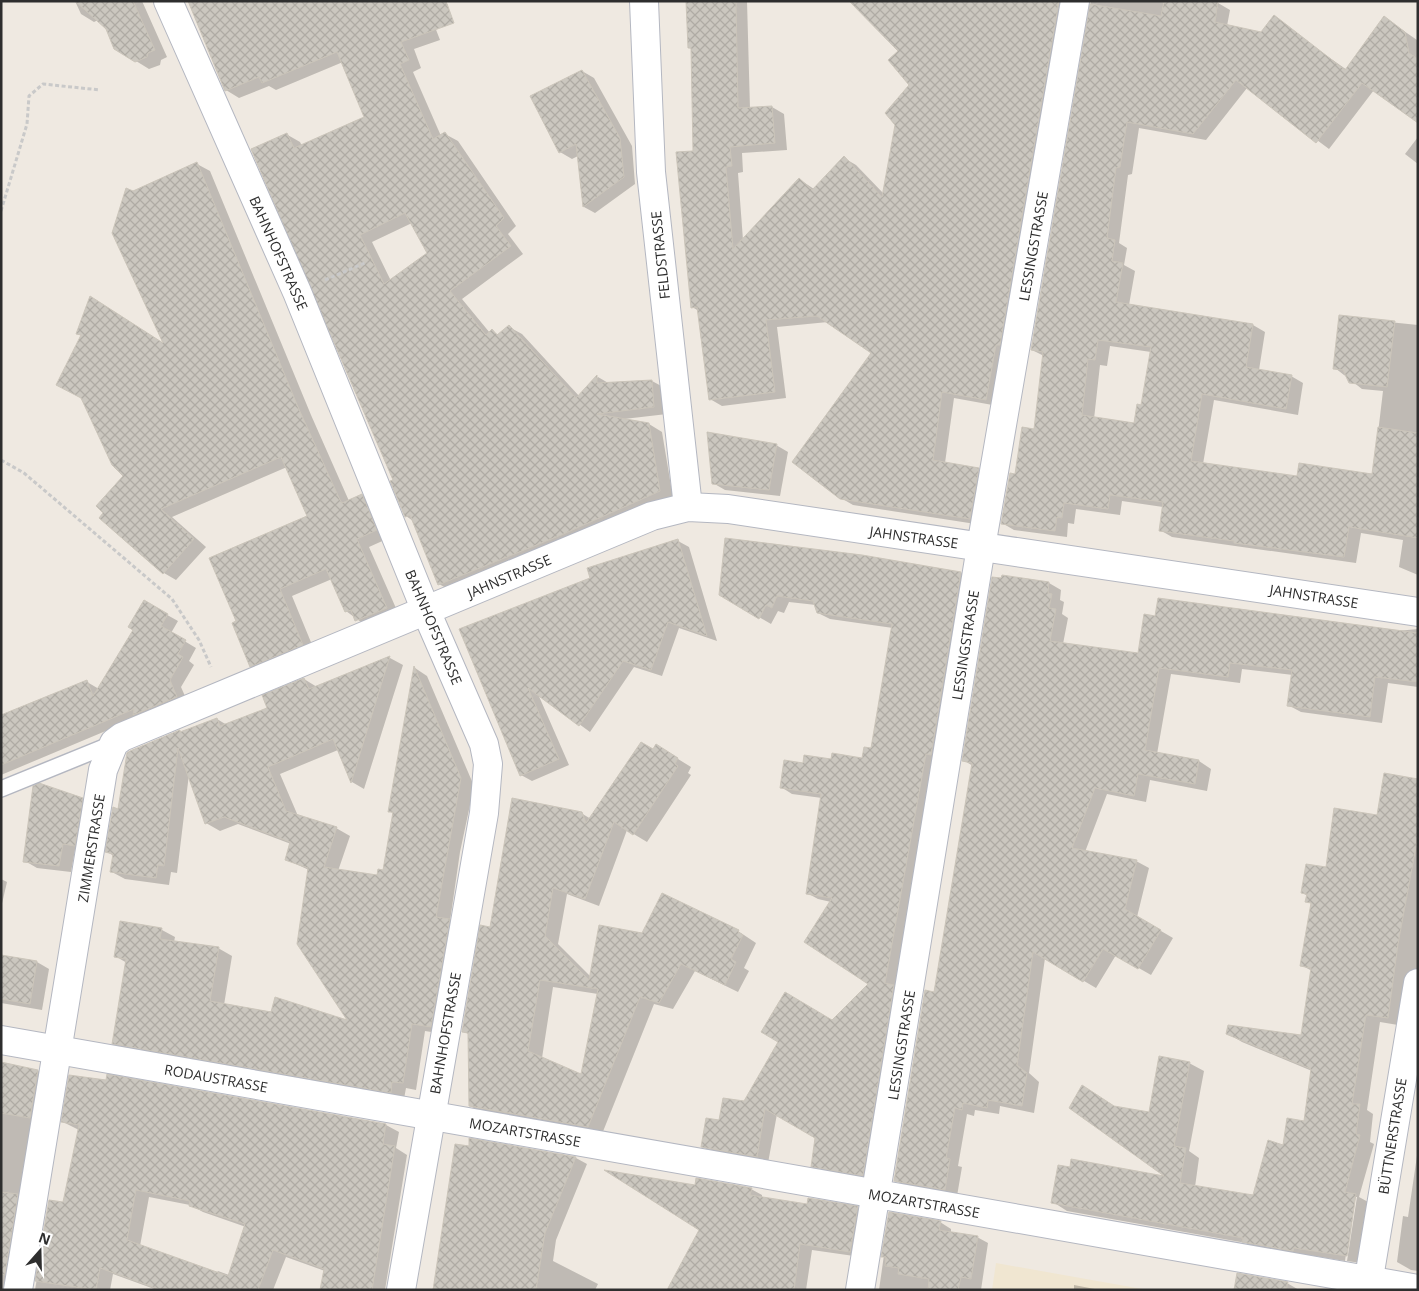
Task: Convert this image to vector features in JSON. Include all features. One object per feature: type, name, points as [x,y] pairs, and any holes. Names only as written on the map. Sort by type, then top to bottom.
[{"type":"street","name":"BAHNHOFSTRASSE","points":[[168,1],[297,292],[426,611],[484,744],[488,764],[484,813],[401,1290]]},
{"type":"street","name":"FELDSTRASSE","points":[[644,1],[652,172],[688,507]]},
{"type":"street","name":"LESSINGSTRASSE","points":[[860,1290],[981,546],[1075,1]]},
{"type":"street","name":"JAHNSTRASSE","points":[[426,611],[652,516],[688,507],[728,509],[1418,612]]},
{"type":"street","points":[[114,743],[122,737],[426,611]]},
{"type":"street","name":"ZIMMERSTRASSE","points":[[18,1290],[103,770],[114,743]]},
{"type":"street","name":"BÜTTNERSTRASSE","points":[[1368,1285],[1418,983]]},
{"type":"street","name":"RODAUSTRASSE","points":[[1,1040],[431,1115]]},
{"type":"street","name":"MOZARTSTRASSE","points":[[431,1115],[876,1194],[1368,1285],[1418,1289]]},
{"type":"lane","points":[[1,789],[114,743]]},
{"type":"path","points":[[1,211],[26,124],[29,96],[43,84],[100,90]]},
{"type":"path","points":[[297,292],[367,262]]},
{"type":"path","points":[[1,460],[24,473],[172,599],[199,640],[224,695]]},
{"type":"shaded area","points":[[996,1263],[1148,1290],[992,1290]]},
{"type":"building","points":[[75,1],[133,1],[155,50],[148,53],[147,57],[135,62],[114,49],[106,29]]},
{"type":"building","points":[[188,1],[446,1],[454,23],[401,42],[409,60],[400,64],[433,139],[445,132],[504,218],[496,226],[511,246],[450,291],[486,335],[492,329],[497,335],[509,325],[576,398],[597,375],[597,383],[652,380],[654,407],[597,414],[649,423],[660,491],[561,535],[438,585],[410,515],[405,517],[390,481],[393,480],[251,149],[287,133],[294,148],[364,117],[337,52],[262,83],[259,77],[225,91]],"holes":[[[405,213],[427,253],[384,284],[360,235]]]},
{"type":"building","points":[[686,1],[736,1],[738,108],[772,106],[775,143],[730,147],[732,166],[726,167],[733,249],[799,178],[812,190],[844,156],[882,197],[895,125],[885,113],[909,85],[888,60],[898,51],[849,1],[1059,1],[1000,345],[996,345],[986,400],[942,392],[933,460],[979,468],[970,519],[840,499],[792,462],[871,353],[817,316],[766,320],[775,392],[709,400],[697,307],[691,308],[676,152],[693,151],[691,48],[688,48]]},
{"type":"building","points":[[1164,1],[1218,1],[1215,22],[1261,32],[1274,15],[1345,70],[1384,16],[1405,32],[1409,53],[1418,59],[1418,123],[1362,83],[1316,143],[1236,80],[1193,134],[1127,122],[1120,167],[1116,168],[1107,238],[1115,240],[1112,261],[1123,263],[1116,302],[1253,324],[1246,367],[1292,375],[1286,409],[1202,394],[1191,461],[1297,476],[1299,463],[1372,474],[1378,427],[1418,433],[1418,538],[1349,527],[1344,557],[1234,543],[1234,541],[1159,531],[1163,502],[1110,495],[1108,509],[1064,503],[1062,518],[1057,517],[1055,531],[1001,524],[1010,473],[1015,474],[1022,427],[1034,429],[1043,352],[1031,350],[1090,4],[1161,16]],"holes":[[[1098,340],[1151,347],[1141,405],[1137,404],[1134,423],[1082,415],[1088,359],[1095,360]]]},
{"type":"building","points":[[582,70],[620,138],[624,177],[583,207],[576,144],[559,153],[530,96]]},
{"type":"building","points":[[197,162],[298,407],[340,500],[342,503],[362,494],[377,530],[357,539],[387,608],[355,621],[351,610],[345,612],[326,569],[280,589],[303,645],[250,667],[232,623],[236,621],[209,558],[307,516],[281,457],[161,509],[194,539],[163,574],[99,518],[103,513],[96,506],[123,476],[112,465],[81,398],[56,385],[81,335],[76,334],[90,296],[163,343],[112,233],[126,188],[133,191]]},
{"type":"building","points":[[1339,315],[1395,321],[1387,387],[1349,383],[1343,370],[1333,369]]},
{"type":"building","points":[[707,432],[777,444],[769,490],[712,484]]},
{"type":"building","points":[[725,538],[862,555],[961,572],[931,755],[926,754],[885,983],[894,985],[863,1176],[811,1167],[815,1138],[765,1109],[757,1157],[701,1147],[706,1118],[719,1120],[723,1098],[744,1101],[778,1042],[761,1032],[785,992],[832,1020],[868,984],[804,942],[832,898],[806,894],[821,794],[780,788],[784,760],[803,763],[804,755],[831,759],[832,753],[862,758],[864,747],[871,748],[892,624],[817,613],[813,601],[777,596],[772,608],[766,605],[759,619],[719,595]]},
{"type":"building","points":[[678,539],[707,636],[668,622],[651,670],[623,661],[579,726],[528,688],[559,759],[520,776],[459,629],[590,578],[587,568]]},
{"type":"building","points":[[1002,575],[1049,582],[1048,593],[1052,594],[1049,608],[1056,609],[1050,641],[1138,653],[1144,614],[1155,616],[1158,598],[1418,633],[1418,682],[1375,677],[1370,717],[1287,706],[1292,670],[1230,663],[1228,677],[1159,668],[1145,750],[1199,760],[1195,784],[1138,774],[1134,796],[1095,788],[1072,848],[1137,860],[1125,909],[1161,930],[1138,969],[1103,949],[1083,982],[1033,952],[1017,1065],[1027,1073],[1022,1106],[988,1100],[987,1108],[963,1103],[962,1110],[955,1108],[946,1158],[950,1159],[945,1190],[894,1181],[925,990],[934,992],[972,763],[962,761],[992,577],[1001,578]]},
{"type":"building","points":[[144,600],[168,614],[161,626],[186,640],[178,654],[183,657],[170,680],[177,697],[133,715],[134,709],[1,765],[1,715],[87,680],[93,696],[133,630],[128,627]]},
{"type":"building","points":[[390,656],[351,783],[333,739],[268,767],[286,811],[337,827],[324,867],[377,875],[378,869],[383,870],[393,812],[388,812],[414,666],[461,778],[436,917],[450,919],[431,1027],[412,1024],[403,1083],[392,1082],[391,1093],[112,1044],[126,959],[114,957],[120,921],[162,928],[160,939],[219,947],[210,1001],[271,1012],[275,997],[347,1020],[297,944],[308,868],[285,860],[290,842],[224,817],[205,824],[178,748],[164,866],[158,865],[156,878],[110,872],[113,854],[105,852],[113,807],[118,809],[127,753],[180,730],[180,732],[217,718],[220,726],[267,708],[262,695],[304,678],[309,689]]},
{"type":"building","points":[[641,742],[653,749],[656,744],[678,758],[675,764],[678,766],[633,835],[614,822],[585,899],[553,888],[545,936],[589,980],[599,925],[642,933],[662,893],[739,930],[738,932],[743,935],[731,959],[736,962],[725,985],[681,964],[659,1003],[640,997],[588,1127],[469,1106],[468,1033],[462,1032],[480,925],[490,927],[512,798],[582,812],[586,823]],"holes":[[[540,980],[598,989],[581,1074],[528,1051]]]},
{"type":"building","points":[[1384,773],[1418,779],[1418,836],[1398,944],[1388,1018],[1366,1015],[1352,1104],[1360,1104],[1356,1134],[1360,1135],[1345,1192],[1356,1194],[1347,1256],[1294,1248],[1293,1251],[1242,1242],[1243,1238],[1051,1203],[1058,1165],[1070,1167],[1071,1159],[1164,1176],[1069,1108],[1082,1085],[1114,1106],[1149,1112],[1159,1056],[1190,1062],[1174,1146],[1186,1148],[1180,1183],[1253,1195],[1268,1140],[1283,1145],[1287,1118],[1304,1121],[1311,1069],[1226,1034],[1228,1025],[1301,1035],[1311,968],[1300,966],[1311,903],[1305,902],[1307,894],[1301,893],[1306,864],[1326,867],[1334,808],[1377,815]]},
{"type":"building","points":[[39,783],[83,798],[75,846],[63,844],[59,866],[23,862],[33,786]]},
{"type":"building","points":[[1,955],[37,961],[30,1004],[1,999]]},
{"type":"building","points":[[1,1062],[38,1070],[30,1118],[1,1113]]},
{"type":"building","points":[[107,1074],[386,1124],[383,1144],[395,1146],[372,1290],[320,1290],[324,1269],[273,1250],[258,1290],[161,1290],[100,1268],[96,1290],[35,1281],[49,1200],[63,1202],[79,1125],[61,1122],[69,1075],[106,1080]],"holes":[[[136,1190],[190,1201],[189,1206],[245,1224],[228,1276],[127,1240]]]},
{"type":"building","points":[[469,1138],[576,1157],[545,1233],[536,1290],[433,1290],[455,1144],[469,1146]]},
{"type":"building","points":[[604,1170],[695,1185],[696,1178],[752,1188],[750,1195],[807,1204],[808,1198],[858,1206],[850,1252],[800,1244],[794,1290],[667,1290],[699,1230]]},
{"type":"building","points":[[1,1192],[18,1194],[5,1275],[1,1274]]},
{"type":"building","points":[[889,1212],[941,1221],[939,1230],[978,1236],[971,1279],[961,1277],[958,1290],[928,1290],[929,1279],[898,1274],[899,1268],[885,1266],[886,1257],[881,1257]]},
{"type":"building","points":[[1237,1273],[1288,1282],[1286,1290],[1234,1290]]}]
